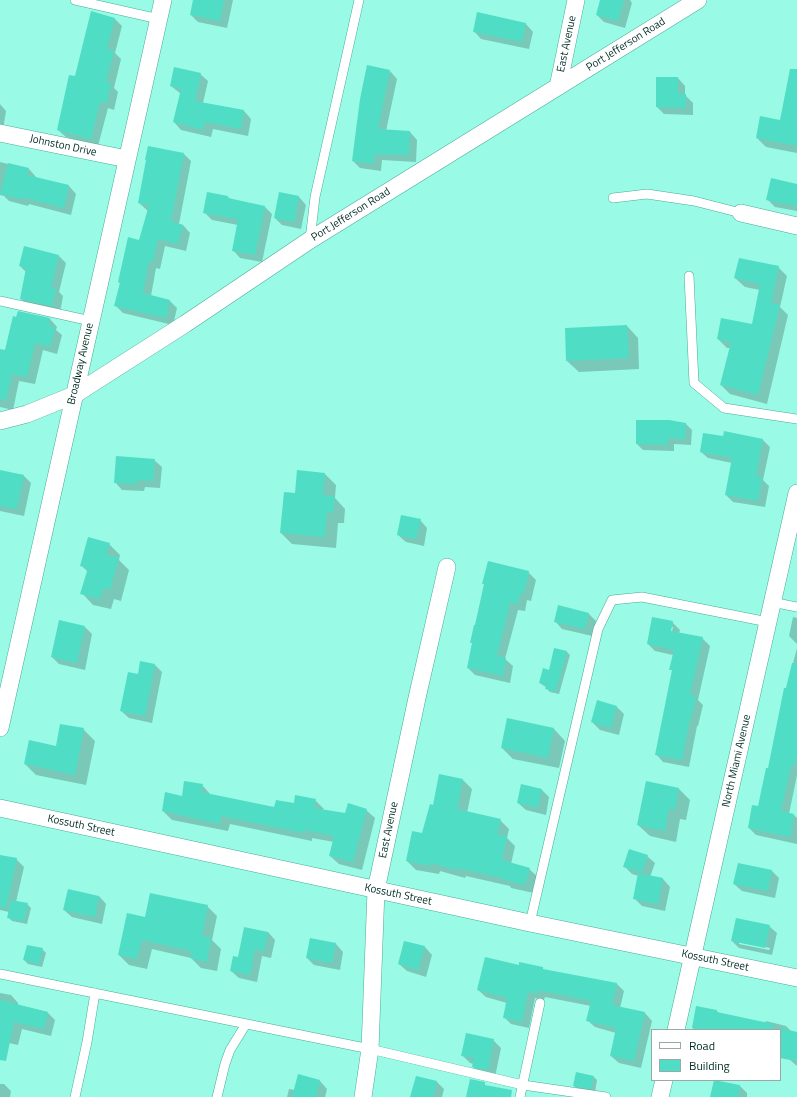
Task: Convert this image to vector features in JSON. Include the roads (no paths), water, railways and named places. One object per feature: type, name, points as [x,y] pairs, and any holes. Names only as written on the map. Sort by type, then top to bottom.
[{"type":"street","name":"Broadway Avenue","points":[[0,728],[163,0]]},
{"type":"street","name":"East Avenue","points":[[558,87],[576,0]]},
{"type":"street","name":"Port Jefferson Road","points":[[0,421],[27,414],[74,395],[185,324],[310,240],[698,0]]},
{"type":"street","name":"Johnston Drive","points":[[0,133],[127,159]]},
{"type":"street","points":[[741,213],[797,226]]},
{"type":"street","name":"North Miami Avenue","points":[[676,1029],[797,493]]},
{"type":"street","name":"East Avenue","points":[[363,1097],[370,1049],[376,890],[417,698],[448,567]]},
{"type":"street","name":"Kossuth Street","points":[[0,808],[530,923],[797,978]]},
{"type":"street","points":[[660,1097],[664,1081]]},
{"type":"lane","points":[[75,0],[159,19]]},
{"type":"lane","points":[[310,240],[315,197],[359,0]]},
{"type":"lane","points":[[613,198],[647,194],[694,202],[741,213]]},
{"type":"lane","points":[[689,276],[694,383],[724,408],[797,419]]},
{"type":"lane","points":[[0,301],[91,321]]},
{"type":"lane","points":[[530,923],[598,629],[612,600],[642,597],[768,622]]},
{"type":"lane","points":[[772,602],[797,607]]},
{"type":"lane","points":[[0,974],[370,1049],[523,1085],[606,1097]]},
{"type":"lane","points":[[75,1097],[96,993]]},
{"type":"lane","points":[[520,1097],[540,1003]]},
{"type":"lane","points":[[217,1097],[230,1050],[246,1024]]}]
